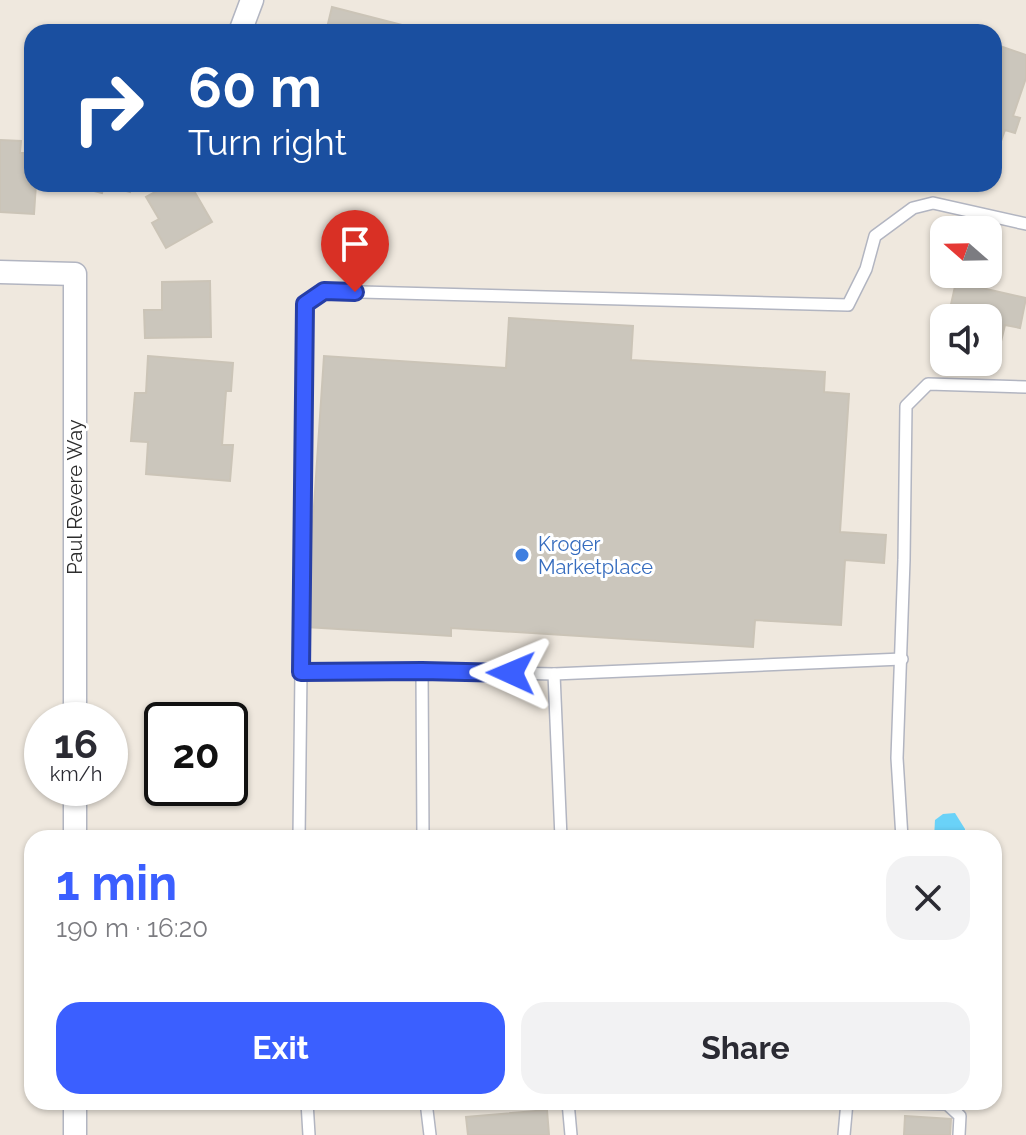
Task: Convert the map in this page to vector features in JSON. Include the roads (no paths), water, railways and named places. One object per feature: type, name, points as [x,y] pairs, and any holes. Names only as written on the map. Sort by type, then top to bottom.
[{"type":"street","points":[[243,24],[252,0]]},
{"type":"street","name":"Paul Revere Way","points":[[0,272],[75,274],[75,702]]},
{"type":"street","points":[[75,806],[75,830]]},
{"type":"street","points":[[75,1110],[75,1135]]},
{"type":"lane","points":[[299,830],[305,304],[324,291],[848,305],[866,269],[875,236],[913,208],[933,203],[1026,224]]},
{"type":"lane","points":[[902,830],[897,758],[902,659],[906,406],[928,384],[1026,387]]},
{"type":"lane","points":[[301,672],[554,674],[902,659]]},
{"type":"lane","points":[[422,671],[423,830]]},
{"type":"lane","points":[[554,674],[561,830]]},
{"type":"lane","points":[[307,1110],[309,1135]]},
{"type":"lane","points":[[427,1110],[430,1135]]},
{"type":"lane","points":[[569,1110],[571,1135]]},
{"type":"lane","points":[[844,1135],[846,1110]]},
{"type":"lane","points":[[954,1110],[960,1116],[959,1135]]},
{"type":"water","points":[[955,813],[965,830],[934,830],[935,820],[943,814]]},
{"type":"place","name":"Kroger Marketplace","points":[[522,555]]}]
